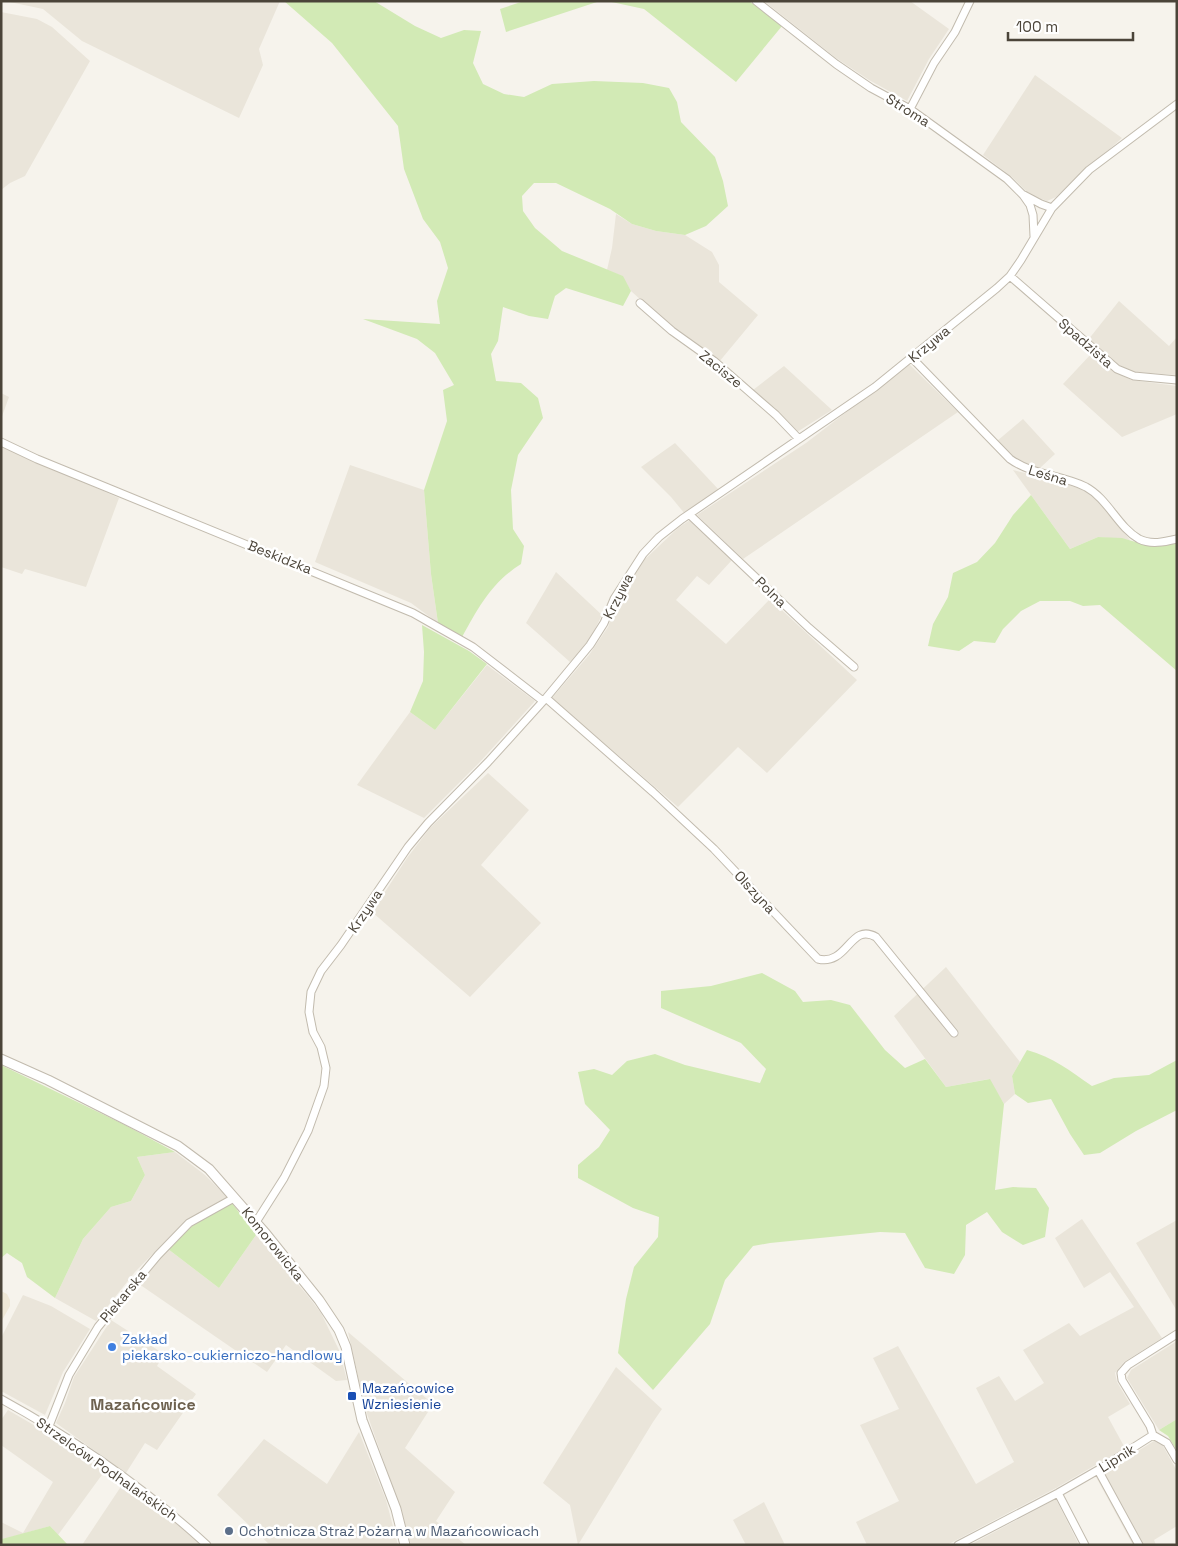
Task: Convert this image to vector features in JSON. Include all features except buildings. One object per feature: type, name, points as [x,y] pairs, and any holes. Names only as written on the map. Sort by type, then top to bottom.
[{"type":"street","name":"Stroma","points":[[756,1],[836,64],[871,88],[910,109],[1007,179],[1024,195],[1030,204],[1033,215],[1034,237]]},
{"type":"street","points":[[910,109],[934,63],[955,32],[970,1]]},
{"type":"street","name":"Krzywa","points":[[256,1222],[284,1178],[308,1131],[324,1086],[326,1068],[322,1047],[313,1032],[309,1012],[311,992],[321,971],[341,946],[408,847],[428,823],[545,700],[590,645],[604,623],[614,599],[643,554],[659,537],[682,519],[875,388],[997,288],[1010,276],[1022,260],[1052,208],[1089,170],[1177,104]]},
{"type":"street","points":[[1024,195],[1052,208]]},
{"type":"street","name":"Spadzista","points":[[1010,276],[1117,369],[1134,376],[1177,380]]},
{"type":"street","name":"Zacisze","points":[[640,303],[672,331],[714,361],[776,415],[799,439]]},
{"type":"street","name":"Leśna","points":[[912,357],[1015,463],[1087,488],[1097,495],[1138,538],[1147,542],[1163,542],[1177,539]]},
{"type":"street","name":"Beskidzka","points":[[1,442],[99,485],[413,613],[473,647],[545,700]]},
{"type":"street","name":"Polna","points":[[690,515],[809,628],[854,667]]},
{"type":"street","name":"Olszyna","points":[[545,700],[653,792],[714,849],[818,959],[826,961],[834,958],[856,937],[863,933],[876,937],[954,1033]]},
{"type":"street","name":"Komorowicka","points":[[1,1059],[48,1080],[178,1146],[209,1169],[256,1222],[319,1300],[339,1330],[346,1347],[362,1420],[396,1509],[406,1545]]},
{"type":"street","name":"Piekarska","points":[[49,1426],[69,1375],[98,1328],[158,1255],[189,1223],[234,1198]]},
{"type":"street","points":[[1177,1334],[1128,1366],[1121,1373],[1122,1380],[1154,1435],[1168,1443],[1177,1460]]},
{"type":"street","name":"Strzelców Podhalańskich","points":[[1,1399],[49,1426],[172,1513],[207,1545]]},
{"type":"street","name":"Lipnik","points":[[958,1545],[1058,1493],[1154,1435]]},
{"type":"street","points":[[1098,1470],[1139,1545]]},
{"type":"street","points":[[1058,1493],[1085,1545]]},
{"type":"shaded area","points":[[5,1],[280,1],[259,49],[263,65],[239,118],[82,41],[43,9]]},
{"type":"shaded area","points":[[764,1],[910,1],[949,29],[929,59],[907,101],[869,80],[836,58]]},
{"type":"shaded area","points":[[1,12],[37,19],[52,27],[90,61],[25,176],[10,183],[1,190]]},
{"type":"shaded area","points":[[1035,75],[1122,138],[1056,197],[1047,201],[1030,195],[1012,177],[983,155]]},
{"type":"shaded area","points":[[616,214],[632,224],[656,231],[685,235],[712,252],[719,265],[719,282],[758,315],[719,362],[674,330],[631,291],[622,276],[607,270]]},
{"type":"shaded area","points":[[1119,301],[1169,346],[1177,337],[1177,375],[1135,372],[1119,366],[1088,340]]},
{"type":"shaded area","points":[[1092,353],[1117,373],[1131,380],[1177,386],[1177,414],[1122,437],[1063,384]]},
{"type":"shaded area","points":[[909,364],[958,412],[743,559],[697,515],[806,443]]},
{"type":"shaded area","points":[[784,366],[832,410],[797,432],[775,408],[753,390]]},
{"type":"shaded area","points":[[1,393],[9,397],[1,419]]},
{"type":"shaded area","points":[[1023,419],[1055,454],[1040,468],[1023,463],[1010,454],[997,441]]},
{"type":"shaded area","points":[[675,443],[719,490],[685,514],[641,467]]},
{"type":"shaded area","points":[[1,446],[119,498],[86,587],[25,569],[22,574],[1,567]]},
{"type":"shaded area","points":[[350,465],[424,490],[431,574],[438,623],[411,603],[315,562]]},
{"type":"shaded area","points":[[1013,470],[1081,489],[1104,508],[1130,540],[1098,537],[1070,549]]},
{"type":"shaded area","points":[[690,520],[732,560],[709,585],[697,576],[676,600],[726,644],[770,599],[857,680],[767,773],[738,747],[678,807],[552,698],[589,655],[608,627],[617,603],[641,563],[678,528]]},
{"type":"shaded area","points":[[556,572],[602,615],[588,643],[570,662],[526,623]]},
{"type":"shaded area","points":[[487,665],[535,701],[479,763],[424,818],[357,785],[410,712],[435,730]]},
{"type":"shaded area","points":[[488,773],[529,810],[481,865],[541,923],[470,997],[372,912],[407,858],[430,828]]},
{"type":"shaded area","points":[[946,967],[1020,1062],[1012,1076],[1015,1094],[1004,1104],[989,1079],[946,1087],[894,1016]]},
{"type":"shaded area","points":[[175,1152],[205,1175],[227,1197],[185,1221],[135,1272],[96,1321],[55,1298],[83,1239],[111,1207],[131,1201],[145,1175],[137,1157]]},
{"type":"shaded area","points":[[1082,1219],[1162,1338],[1124,1362],[1115,1373],[1117,1382],[1130,1404],[1108,1417],[1125,1448],[1056,1488],[947,1545],[867,1545],[856,1522],[899,1501],[860,1425],[899,1409],[873,1358],[898,1346],[976,1484],[1014,1462],[976,1388],[999,1376],[1015,1401],[1044,1383],[1023,1350],[1069,1323],[1080,1336],[1134,1307],[1110,1272],[1084,1288],[1055,1238]]},
{"type":"shaded area","points":[[1177,1220],[1177,1311],[1136,1243]]},
{"type":"shaded area","points":[[256,1235],[321,1313],[339,1350],[347,1380],[336,1381],[286,1345],[267,1372],[139,1284],[168,1249],[219,1288]]},
{"type":"shaded area","points":[[1,1291],[7,1294],[10,1306],[1,1322]]},
{"type":"shaded area","points":[[23,1295],[51,1306],[90,1329],[63,1372],[45,1415],[1,1391],[1,1338]]},
{"type":"shaded area","points":[[111,1320],[164,1354],[157,1366],[196,1394],[157,1450],[145,1443],[126,1473],[56,1423],[74,1377]]},
{"type":"shaded area","points":[[348,1332],[433,1404],[405,1448],[455,1492],[436,1521],[466,1545],[411,1545],[365,1408]]},
{"type":"shaded area","points":[[1177,1341],[1177,1419],[1159,1430],[1127,1378],[1131,1370]]},
{"type":"shaded area","points":[[616,1367],[662,1409],[578,1545],[570,1505],[543,1483]]},
{"type":"shaded area","points":[[8,1410],[44,1431],[104,1472],[58,1535],[50,1526],[1,1540],[1,1522],[23,1533],[53,1482],[1,1445],[1,1420]]},
{"type":"shaded area","points":[[359,1432],[386,1500],[398,1545],[270,1545],[217,1495],[264,1439],[327,1484]]},
{"type":"shaded area","points":[[1154,1441],[1163,1446],[1177,1471],[1177,1526],[1154,1540],[1156,1545],[1133,1545],[1096,1477]]},
{"type":"shaded area","points":[[122,1485],[172,1519],[201,1545],[82,1545]]},
{"type":"shaded area","points":[[1056,1499],[1079,1545],[970,1545]]},
{"type":"shaded area","points":[[764,1502],[785,1545],[746,1545],[733,1520]]},
{"type":"green space","points":[[284,1],[374,1],[415,26],[441,38],[464,30],[481,31],[473,63],[483,84],[504,94],[524,97],[552,84],[594,81],[643,83],[669,88],[677,102],[681,122],[715,157],[723,181],[728,206],[706,226],[685,235],[656,231],[632,224],[610,209],[556,183],[534,183],[522,196],[523,211],[535,228],[562,251],[623,276],[631,291],[623,306],[566,288],[555,296],[548,319],[529,316],[503,307],[498,341],[491,354],[496,381],[521,383],[538,398],[543,418],[518,455],[511,490],[513,529],[524,546],[521,564],[502,579],[487,596],[462,637],[438,623],[431,574],[424,490],[447,421],[443,390],[454,385],[435,353],[417,339],[363,319],[440,324],[437,301],[448,268],[440,242],[423,219],[404,169],[398,126],[332,43]]},
{"type":"green space","points":[[524,1],[600,1],[506,32],[500,9]]},
{"type":"green space","points":[[607,1],[749,1],[782,26],[736,82],[644,9]]},
{"type":"green space","points":[[1031,495],[1070,549],[1098,537],[1122,538],[1146,545],[1163,546],[1177,543],[1177,671],[1100,605],[1083,606],[1070,601],[1040,601],[1021,611],[1003,629],[995,643],[974,641],[959,651],[928,646],[933,624],[948,597],[953,573],[977,562],[995,543],[1013,515]]},
{"type":"green space","points":[[422,625],[469,651],[487,664],[435,730],[410,712],[423,681],[424,652]]},
{"type":"green space","points":[[762,973],[795,991],[803,1002],[831,1000],[850,1005],[885,1050],[905,1068],[925,1059],[946,1087],[990,1079],[1004,1104],[995,1190],[1013,1187],[1036,1188],[1049,1208],[1045,1237],[1023,1245],[1002,1232],[987,1212],[966,1225],[965,1255],[954,1274],[925,1268],[905,1233],[880,1232],[753,1246],[725,1280],[710,1324],[653,1390],[618,1353],[626,1299],[634,1267],[658,1237],[659,1217],[633,1208],[578,1178],[578,1165],[599,1147],[610,1130],[585,1104],[578,1072],[594,1069],[612,1075],[627,1061],[655,1054],[685,1065],[760,1083],[766,1069],[741,1043],[661,1008],[661,991],[711,986]]},
{"type":"green space","points":[[1027,1050],[1053,1061],[1092,1086],[1114,1078],[1149,1075],[1177,1060],[1177,1110],[1136,1131],[1100,1153],[1084,1155],[1051,1099],[1028,1103],[1015,1094],[1012,1076]]},
{"type":"green space","points":[[1,1065],[125,1125],[175,1152],[137,1157],[145,1175],[131,1201],[111,1207],[83,1239],[55,1298],[27,1277],[22,1263],[7,1253],[1,1258]]},
{"type":"green space","points":[[232,1203],[256,1235],[219,1288],[168,1249],[192,1226]]},
{"type":"green space","points":[[1177,1419],[1177,1451],[1168,1436],[1159,1430]]},
{"type":"green space","points":[[50,1526],[68,1545],[1,1545],[2,1539]]},
{"type":"place","name":"Zakład piekarsko-cukierniczo-handlowy","points":[[112,1347]]},
{"type":"place","name":"Mazańcowice Wzniesienie","points":[[352,1396]]},
{"type":"place","name":"Ochotnicza Straż Pożarna w Mazańcowicach","points":[[229,1531]]},
{"type":"district","name":"Mazańcowice","points":[[143,1404]]}]
